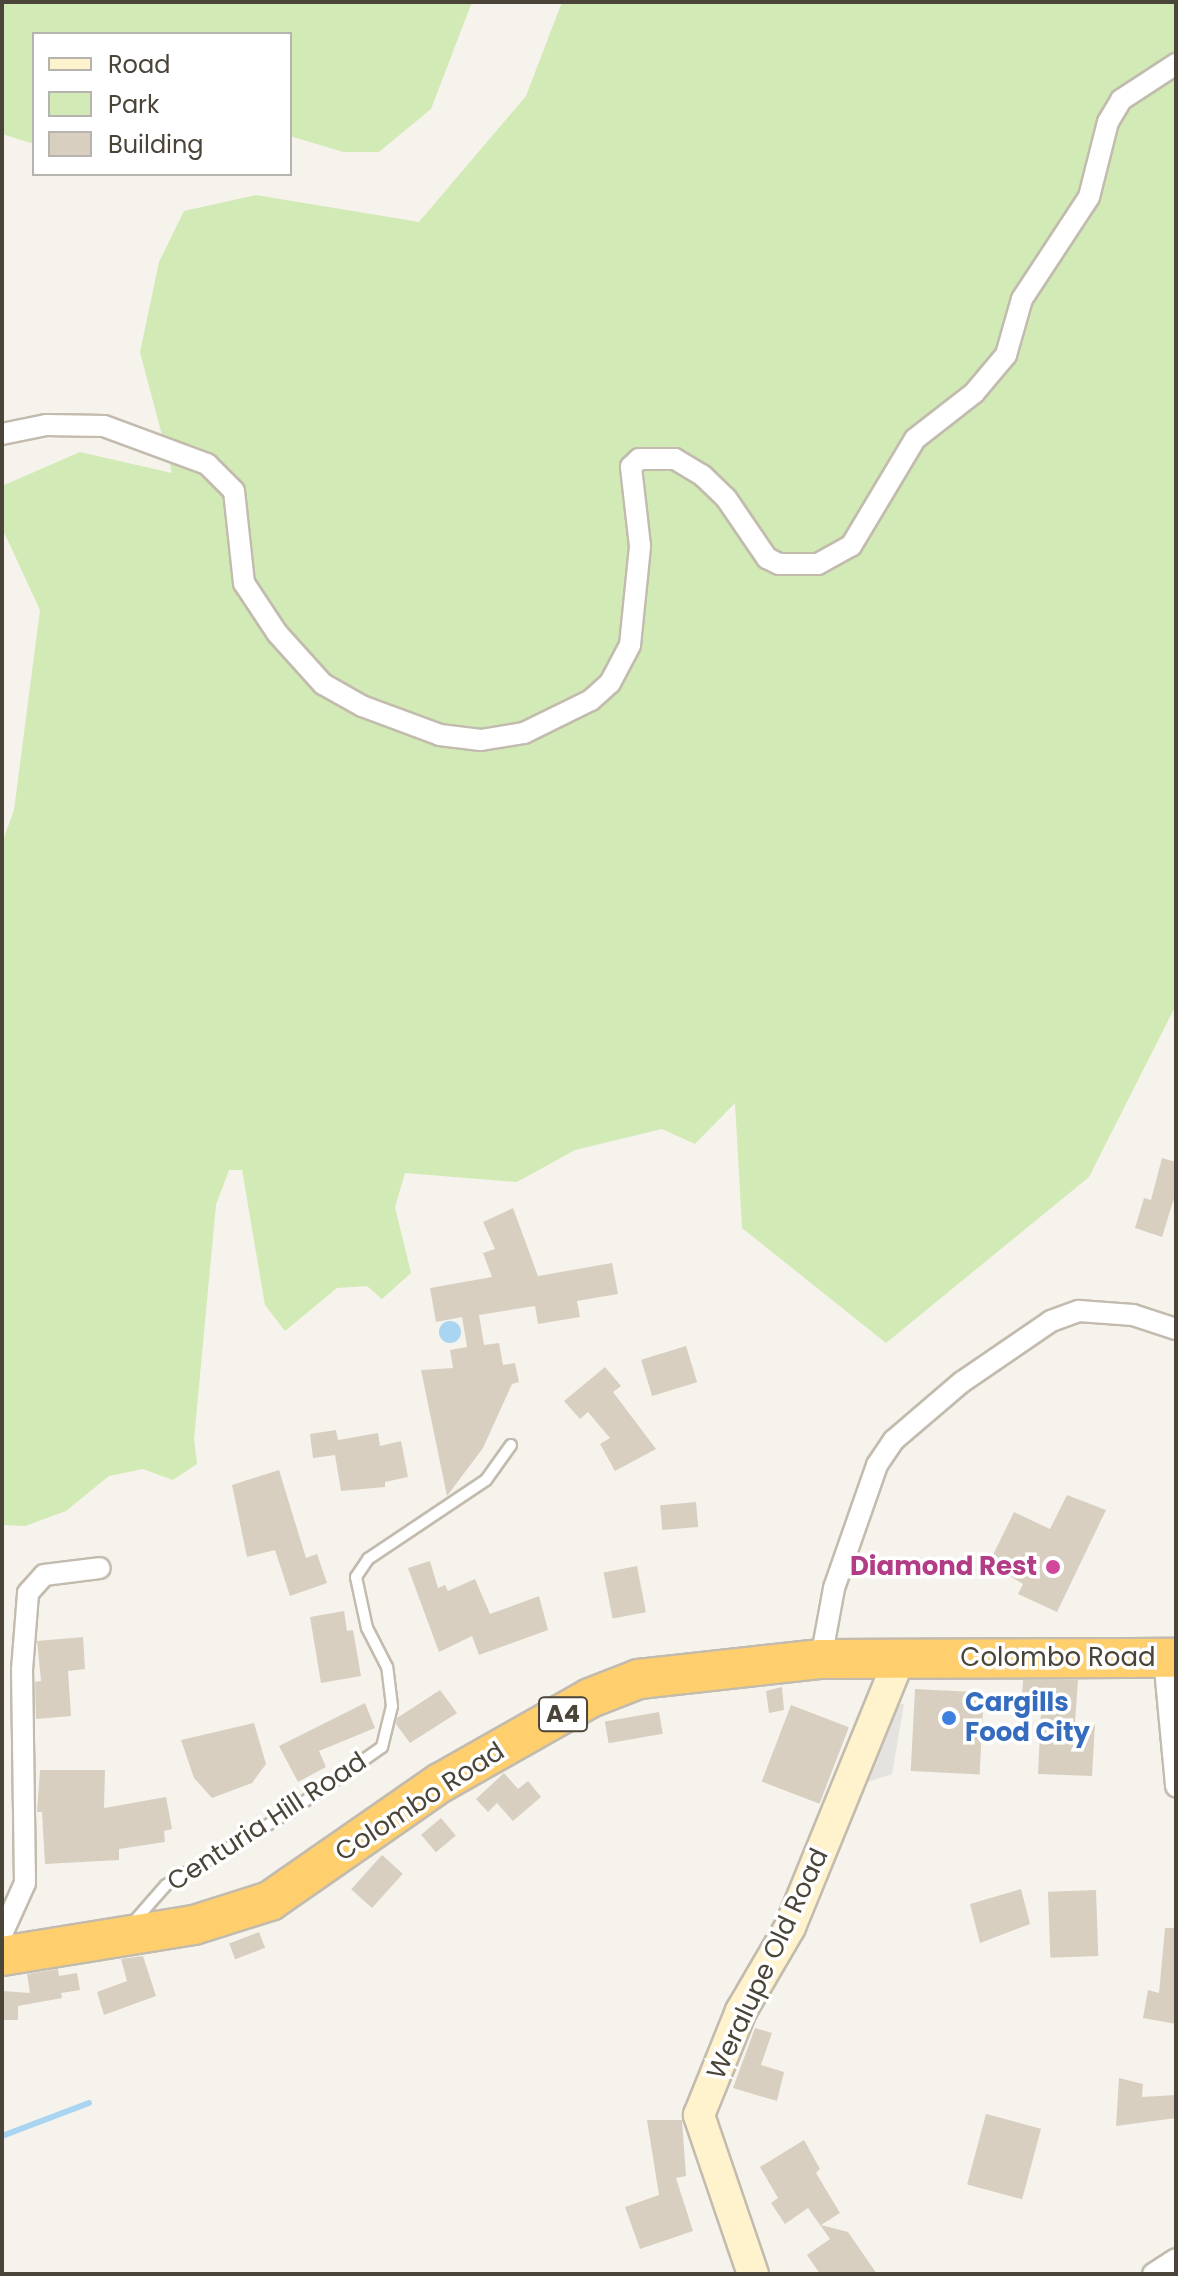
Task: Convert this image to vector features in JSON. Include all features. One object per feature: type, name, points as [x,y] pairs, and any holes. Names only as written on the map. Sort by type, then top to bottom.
[{"type":"highway","name":"Colombo Road","points":[[2,1956],[194,1925],[270,1901],[440,1783],[590,1698],[639,1679],[821,1659],[1170,1658]]},
{"type":"street","points":[[2,434],[46,425],[104,426],[207,464],[234,491],[244,583],[277,633],[323,684],[362,706],[440,735],[481,740],[524,733],[591,700],[610,683],[630,645],[640,546],[631,467],[639,459],[675,459],[702,475],[726,498],[767,558],[779,564],[818,564],[851,546],[915,439],[974,393],[1006,355],[1022,299],[1089,197],[1108,122],[1121,100],[1176,64]]},
{"type":"street","points":[[821,1659],[834,1588],[877,1465],[894,1440],[962,1382],[1051,1321],[1079,1311],[1133,1315],[1176,1329]]},
{"type":"street","points":[[2,1934],[25,1883],[22,1670],[28,1593],[44,1575],[100,1568]]},
{"type":"street","name":"Weralupe Old Road","points":[[753,2274],[699,2115],[741,2011],[790,1927],[900,1658]]},
{"type":"street","points":[[1170,1658],[1176,1786]]},
{"type":"street","points":[[1153,2274],[1176,2259]]},
{"type":"lane","name":"Centuria Hill Road","points":[[122,1936],[166,1885],[291,1811],[382,1747],[392,1706],[387,1667],[367,1628],[356,1577],[368,1559],[486,1480],[511,1445]]},
{"type":"green space","points":[[2,2],[472,2],[431,109],[379,152],[343,152],[292,137],[292,32],[32,32],[32,143],[2,134]]},
{"type":"green space","points":[[562,2],[1176,2],[1176,1005],[1089,1177],[886,1343],[742,1228],[735,1103],[695,1144],[662,1129],[575,1150],[517,1182],[405,1173],[395,1207],[411,1273],[382,1299],[367,1286],[337,1288],[285,1331],[265,1305],[242,1170],[229,1170],[216,1205],[194,1439],[197,1464],[173,1480],[143,1469],[109,1476],[66,1511],[25,1526],[2,1525],[2,843],[14,810],[40,610],[2,528],[2,486],[80,452],[172,473],[140,352],[159,262],[184,211],[256,195],[419,222],[526,96]]},
{"type":"shaded area","points":[[904,1704],[892,1774],[868,1782],[889,1705]]},
{"type":"water","points":[[450,1321],[458,1324],[461,1332],[458,1340],[450,1343],[442,1340],[439,1332],[442,1324]]},
{"type":"building","points":[[1162,1158],[1176,1162],[1176,1192],[1162,1237],[1135,1228],[1144,1198],[1151,1200]]},
{"type":"building","points":[[513,1208],[538,1276],[612,1263],[618,1294],[577,1301],[580,1317],[538,1324],[535,1306],[479,1315],[484,1345],[499,1343],[503,1365],[515,1363],[519,1382],[512,1384],[483,1448],[447,1496],[421,1370],[453,1368],[450,1350],[467,1347],[462,1317],[436,1322],[430,1288],[492,1277],[483,1253],[495,1249],[483,1222]]},
{"type":"building","points":[[686,1346],[697,1382],[652,1396],[641,1360]]},
{"type":"building","points":[[605,1367],[621,1386],[613,1392],[656,1449],[615,1471],[600,1444],[610,1438],[588,1412],[580,1419],[564,1401]]},
{"type":"building","points":[[336,1430],[338,1440],[378,1433],[380,1446],[401,1441],[408,1477],[385,1482],[385,1487],[341,1491],[335,1455],[313,1458],[310,1434]]},
{"type":"building","points":[[279,1470],[306,1558],[317,1554],[327,1583],[290,1596],[275,1550],[247,1557],[232,1485]]},
{"type":"building","points":[[1067,1495],[1106,1510],[1057,1612],[1018,1594],[1023,1584],[989,1563],[1014,1512],[1050,1529]]},
{"type":"building","points":[[696,1502],[698,1527],[662,1530],[660,1505]]},
{"type":"building","points":[[430,1561],[438,1588],[445,1585],[448,1591],[475,1579],[490,1614],[539,1596],[548,1630],[479,1655],[472,1636],[439,1652],[408,1568]]},
{"type":"building","points":[[637,1566],[646,1612],[613,1619],[604,1572]]},
{"type":"building","points":[[344,1611],[347,1631],[353,1630],[361,1676],[321,1683],[310,1617]]},
{"type":"building","points":[[83,1637],[85,1669],[68,1671],[71,1716],[36,1719],[35,1682],[41,1681],[37,1641]]},
{"type":"building","points":[[1023,1680],[1078,1680],[1075,1723],[1095,1724],[1092,1776],[1038,1774],[1041,1712],[1021,1711]]},
{"type":"building","points":[[782,1687],[784,1710],[769,1713],[766,1691]]},
{"type":"building","points":[[915,1689],[984,1693],[980,1774],[911,1771]]},
{"type":"building","points":[[440,1690],[457,1713],[410,1743],[396,1724],[397,1718]]},
{"type":"building","points":[[365,1703],[375,1728],[319,1751],[326,1767],[298,1782],[279,1746]]},
{"type":"building","points":[[791,1705],[849,1727],[819,1804],[762,1782]]},
{"type":"building","points":[[659,1712],[663,1734],[609,1743],[605,1722]]},
{"type":"building","points":[[254,1723],[266,1764],[252,1783],[212,1798],[194,1778],[181,1740]]},
{"type":"building","points":[[40,1770],[105,1770],[104,1808],[166,1797],[172,1829],[164,1831],[165,1842],[119,1849],[119,1860],[45,1864],[42,1812],[37,1812]]},
{"type":"building","points":[[504,1773],[518,1789],[528,1781],[541,1797],[513,1821],[497,1803],[488,1812],[476,1799]]},
{"type":"building","points":[[441,1818],[456,1836],[436,1852],[421,1835]]},
{"type":"building","points":[[382,1855],[403,1874],[372,1908],[351,1889]]},
{"type":"building","points":[[1021,1889],[1030,1924],[980,1943],[970,1904]]},
{"type":"building","points":[[1096,1890],[1098,1956],[1050,1958],[1048,1892]]},
{"type":"building","points":[[1165,1928],[1176,1928],[1176,2024],[1143,2018],[1148,1990],[1159,1993]]},
{"type":"building","points":[[259,1932],[265,1948],[235,1959],[229,1943]]},
{"type":"building","points":[[143,1956],[156,1996],[104,2015],[97,1992],[127,1981],[121,1959]]},
{"type":"building","points":[[58,1969],[59,1976],[77,1973],[80,1990],[61,1993],[62,1998],[18,2006],[18,2020],[2,2020],[3,1991],[30,1993],[27,1974]]},
{"type":"building","points":[[755,2028],[772,2033],[761,2065],[784,2072],[777,2101],[733,2088]]},
{"type":"building","points":[[1119,2078],[1143,2084],[1142,2097],[1176,2095],[1176,2118],[1116,2126]]},
{"type":"building","points":[[986,2114],[1041,2129],[1022,2199],[967,2185]]},
{"type":"building","points":[[647,2120],[682,2120],[686,2176],[676,2178],[693,2231],[640,2249],[625,2207],[659,2195]]},
{"type":"building","points":[[804,2140],[820,2169],[816,2173],[840,2213],[821,2225],[848,2232],[877,2274],[820,2274],[807,2255],[830,2239],[808,2208],[785,2224],[771,2203],[778,2198],[760,2167]]},
{"type":"waterway","points":[[2,2136],[89,2103]]},
{"type":"place","name":"Diamond Rest","points":[[1053,1567]]},
{"type":"place","name":"Cargills Food City","points":[[949,1718]]}]
